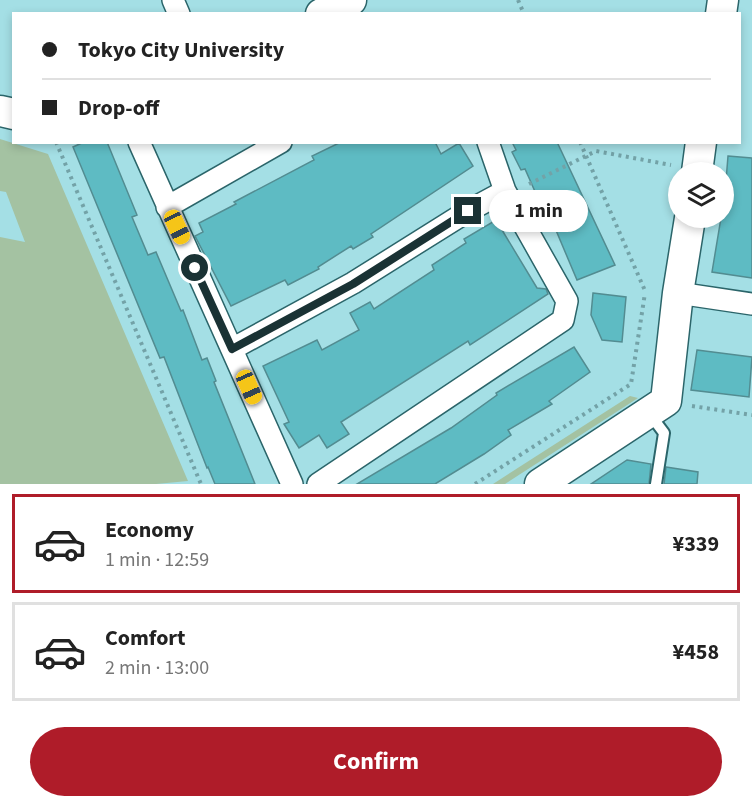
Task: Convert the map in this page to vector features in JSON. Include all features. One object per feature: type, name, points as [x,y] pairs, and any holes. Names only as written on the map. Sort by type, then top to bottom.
[{"type":"street","points":[[325,12],[351,0]]},
{"type":"street","points":[[140,144],[292,484]]},
{"type":"street","points":[[167,207],[277,144]]},
{"type":"street","points":[[318,484],[563,320],[567,302],[505,191],[490,144]]},
{"type":"street","points":[[232,349],[353,284],[468,211],[505,191]]},
{"type":"street","points":[[540,484],[666,401],[678,293],[688,228]]},
{"type":"street","points":[[678,293],[752,304]]},
{"type":"lane","points":[[649,412],[664,433],[656,484]]},
{"type":"path","points":[[57,144],[201,484]]},
{"type":"path","points":[[476,484],[632,384],[645,293],[581,144]]},
{"type":"path","points":[[529,184],[596,151],[698,162]]},
{"type":"path","points":[[645,293],[678,293]]},
{"type":"green space","points":[[0,139],[48,154],[188,481],[156,484],[0,484],[0,237],[25,242],[6,192],[0,191]]},
{"type":"green space","points":[[630,396],[638,398],[505,484],[493,484]]},
{"type":"building","points":[[80,144],[108,144],[137,215],[132,217],[148,255],[156,252],[181,311],[183,310],[202,360],[207,358],[216,381],[214,382],[255,484],[215,484],[164,357],[160,358],[73,147]]},
{"type":"building","points":[[337,144],[436,144],[441,154],[460,144],[473,166],[371,234],[373,237],[353,249],[351,246],[318,267],[319,269],[288,285],[285,280],[231,306],[195,236],[203,232],[199,223],[314,160],[312,156]]},
{"type":"building","points":[[513,144],[558,144],[615,265],[577,280],[555,228],[552,230],[525,169],[521,170],[512,152],[516,150]]},
{"type":"building","points":[[728,156],[752,158],[752,278],[712,272],[719,228],[734,228],[734,162],[728,162]]},
{"type":"building","points":[[496,220],[537,288],[546,289],[548,294],[470,345],[468,341],[341,422],[349,434],[327,448],[319,435],[299,448],[284,424],[289,422],[263,366],[317,340],[322,350],[359,330],[350,313],[370,302],[374,309],[434,270],[432,265],[466,243],[464,239]]},
{"type":"building","points":[[593,293],[626,297],[622,342],[602,340],[591,315]]},
{"type":"building","points":[[574,347],[590,372],[549,401],[552,404],[508,430],[511,435],[484,454],[435,484],[357,484],[451,428],[497,395],[496,393]]},
{"type":"building","points":[[697,350],[752,357],[749,397],[691,390]]},
{"type":"building","points":[[627,460],[651,464],[649,484],[591,484]]},
{"type":"building","points":[[666,467],[698,472],[697,484],[664,484]]},
{"type":"route","points":[[195,268],[232,349],[353,284],[468,211]]}]
